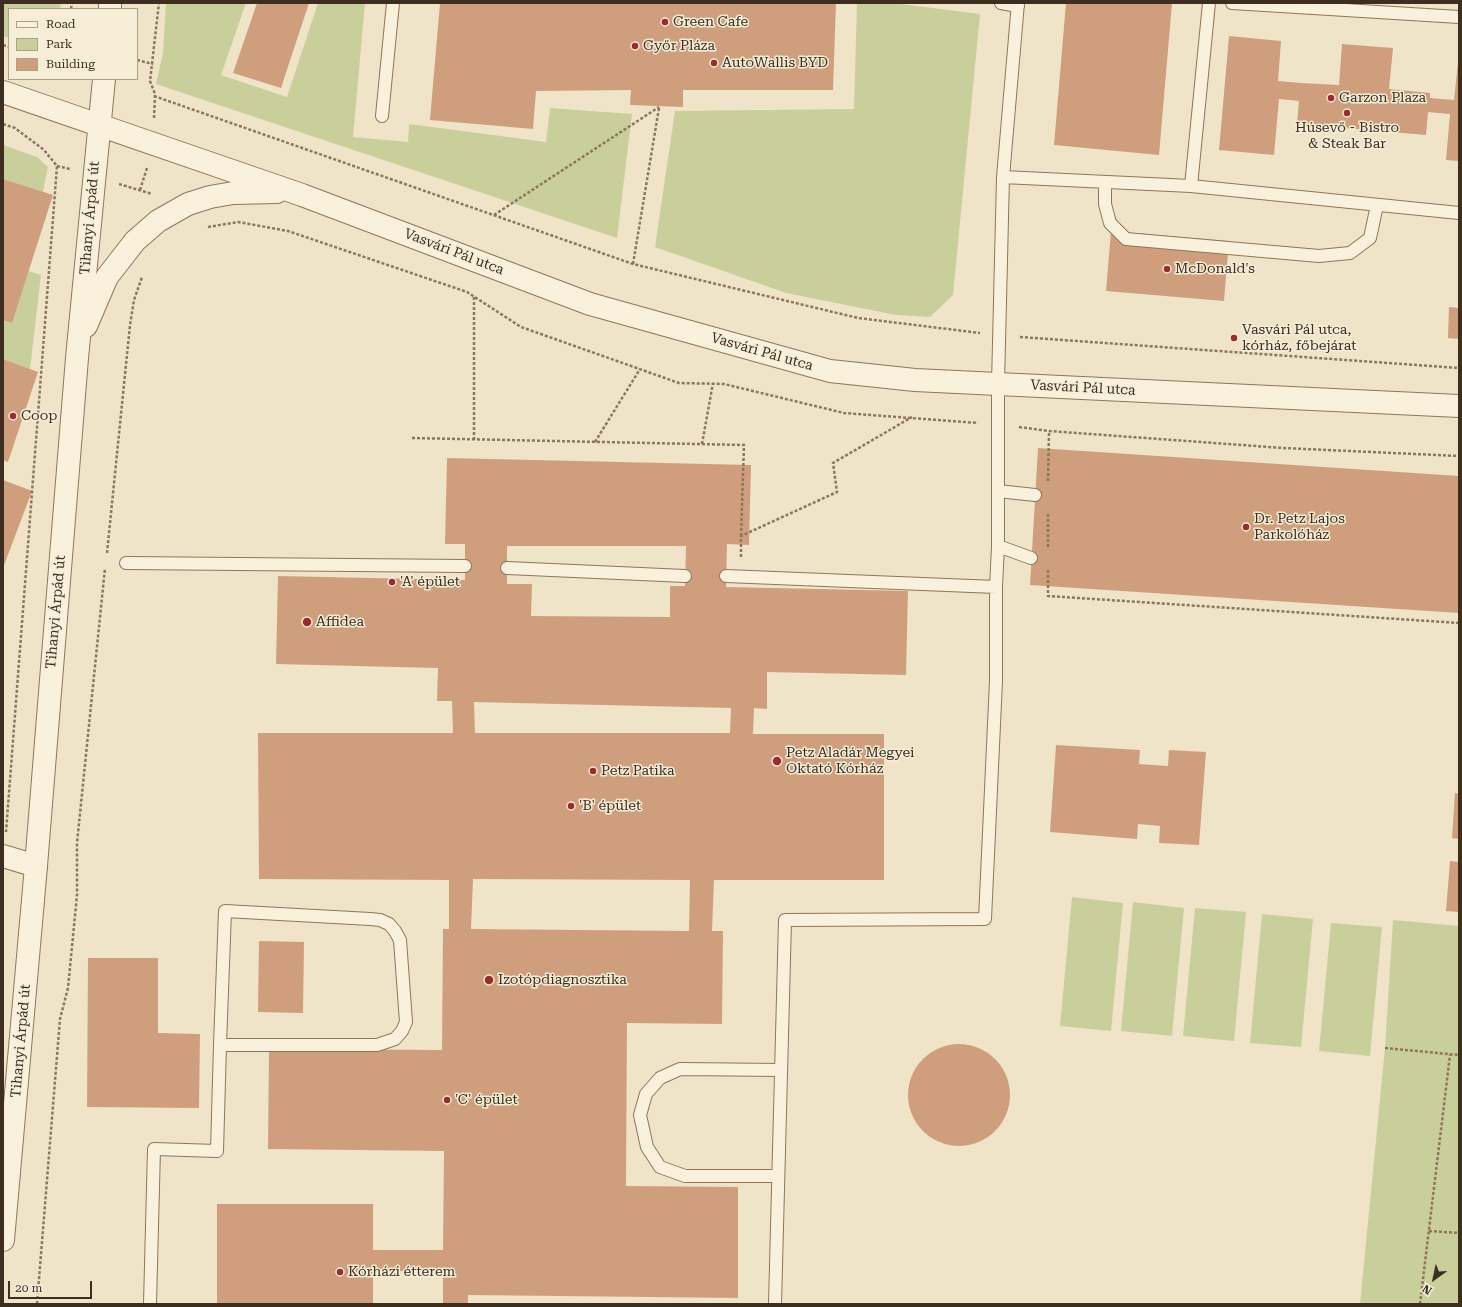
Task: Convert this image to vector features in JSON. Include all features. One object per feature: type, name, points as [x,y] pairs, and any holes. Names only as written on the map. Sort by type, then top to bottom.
[{"type":"street","name":"Tihanyi Árpád út","points":[[3,1240],[36,866],[77,358],[104,80]]},
{"type":"street","name":"Vasvári Pál utca","points":[[3,92],[302,195],[590,304],[830,371],[915,380],[1459,406]]},
{"type":"street","name":"Tihanyi Árpád út","points":[[77,358],[86,327],[107,277],[135,241],[158,222],[188,204],[218,196],[258,192],[302,195]]},
{"type":"street","points":[[3,856],[36,866]]},
{"type":"lane","points":[[382,116],[393,3]]},
{"type":"lane","points":[[775,1304],[785,920],[985,919],[996,681],[996,587],[998,546],[998,336],[1003,177],[1018,5],[1001,3]]},
{"type":"lane","points":[[1191,186],[1209,3]]},
{"type":"lane","points":[[1232,3],[1459,17]]},
{"type":"lane","points":[[1003,177],[1191,186],[1459,214]]},
{"type":"lane","points":[[1106,183],[1105,204],[1110,223],[1126,239],[1319,256],[1350,253],[1370,238],[1377,205]]},
{"type":"lane","points":[[998,492],[1035,495]]},
{"type":"lane","points":[[998,546],[1031,558]]},
{"type":"lane","points":[[126,564],[465,566]]},
{"type":"lane","points":[[507,568],[685,576]]},
{"type":"lane","points":[[726,576],[996,587]]},
{"type":"lane","points":[[150,1304],[154,1149],[217,1151],[220,1045],[225,911],[380,920],[389,924],[395,931],[400,940],[406,1022],[402,1031],[395,1038],[377,1045],[220,1045]]},
{"type":"lane","points":[[778,1176],[686,1176],[660,1166],[647,1147],[640,1115],[646,1094],[660,1078],[680,1069],[781,1070]]},
{"type":"path","points":[[159,3],[150,81],[155,94],[154,96],[633,264],[858,318],[998,336],[1459,368]]},
{"type":"path","points":[[138,60],[153,64]]},
{"type":"path","points":[[493,215],[659,107],[633,264]]},
{"type":"path","points":[[3,124],[15,128],[44,150],[57,166],[3,856]]},
{"type":"path","points":[[140,190],[145,174]]},
{"type":"path","points":[[112,182],[159,196]]},
{"type":"path","points":[[202,228],[238,222],[288,231],[467,292],[521,327],[679,383],[724,384],[844,413],[998,424],[1049,431],[1282,448],[1459,456]]},
{"type":"path","points":[[106,556],[130,325],[134,300],[143,274]]},
{"type":"path","points":[[474,297],[474,440]]},
{"type":"path","points":[[595,442],[640,369]]},
{"type":"path","points":[[702,444],[713,383]]},
{"type":"path","points":[[741,536],[838,492],[833,463],[913,417]]},
{"type":"path","points":[[1048,486],[1049,431]]},
{"type":"path","points":[[412,438],[744,445],[740,577]]},
{"type":"path","points":[[1048,510],[1048,549]]},
{"type":"path","points":[[37,1304],[45,1223],[48,1156],[60,1019],[68,988],[77,895],[77,843],[106,564]]},
{"type":"path","points":[[1048,564],[1048,596],[1459,623]]},
{"type":"path","points":[[1385,1048],[1459,1055]]},
{"type":"path","points":[[1420,1304],[1450,1055]]},
{"type":"path","points":[[1429,1231],[1459,1233]]},
{"type":"green space","points":[[3,3],[61,3],[60,8],[8,8],[8,38],[3,36]]},
{"type":"green space","points":[[166,3],[246,3],[221,75],[287,97],[318,3],[365,3],[353,137],[408,142],[409,124],[546,142],[550,108],[632,114],[617,238],[156,84],[163,53]]},
{"type":"green space","points":[[857,3],[893,3],[980,14],[953,295],[930,317],[896,315],[786,293],[655,247],[675,111],[854,109]]},
{"type":"green space","points":[[3,145],[37,157],[48,167],[43,192],[3,179]]},
{"type":"green space","points":[[28,271],[41,275],[30,369],[3,359],[3,320]]},
{"type":"green space","points":[[1072,897],[1123,903],[1111,1031],[1060,1026]]},
{"type":"green space","points":[[1133,902],[1184,908],[1172,1036],[1121,1031]]},
{"type":"green space","points":[[1195,908],[1246,912],[1234,1041],[1183,1036]]},
{"type":"green space","points":[[1262,914],[1313,919],[1301,1047],[1250,1043]]},
{"type":"green space","points":[[1393,920],[1459,926],[1459,1304],[1360,1304],[1385,1048]]},
{"type":"green space","points":[[1331,923],[1382,927],[1370,1056],[1319,1051]]},
{"type":"building","points":[[257,3],[309,3],[281,88],[233,73]]},
{"type":"building","name":"Győr Pláza","points":[[440,3],[836,3],[833,90],[683,90],[683,107],[630,105],[631,90],[536,91],[533,129],[430,120]]},
{"type":"building","points":[[1066,3],[1172,3],[1159,155],[1054,145]]},
{"type":"building","name":"Garzon Plaza","points":[[1229,36],[1281,41],[1278,81],[1301,83],[1339,85],[1342,44],[1393,48],[1389,89],[1430,93],[1430,98],[1454,100],[1459,53],[1459,161],[1446,160],[1450,114],[1428,112],[1426,135],[1297,124],[1299,101],[1279,99],[1274,155],[1219,150]]},
{"type":"building","points":[[3,179],[53,195],[12,323],[3,320]]},
{"type":"building","name":"McDonald's","points":[[1111,231],[1229,241],[1224,301],[1106,291]]},
{"type":"building","points":[[1449,307],[1459,308],[1459,339],[1448,338]]},
{"type":"building","name":"Coop","points":[[3,359],[38,372],[8,462],[3,460]]},
{"type":"building","name":"Dr. Petz Lajos Parkolóház","points":[[1038,448],[1459,476],[1459,613],[1030,585]]},
{"type":"building","points":[[447,458],[751,465],[749,545],[727,544],[726,587],[908,591],[906,675],[767,672],[767,709],[754,708],[753,734],[884,734],[884,880],[714,880],[712,931],[723,931],[722,1024],[627,1023],[626,1186],[738,1187],[738,1298],[468,1295],[468,1304],[443,1304],[443,1271],[373,1271],[373,1304],[217,1304],[217,1204],[373,1204],[373,1250],[443,1250],[444,1151],[268,1149],[269,1049],[442,1050],[443,929],[449,929],[449,880],[259,879],[258,733],[453,733],[452,701],[437,701],[438,668],[276,664],[278,576],[465,580],[465,544],[445,544]],"holes":[[[507,546],[686,546],[685,586],[670,586],[670,617],[531,616],[532,584],[507,584]],[[474,702],[731,708],[730,733],[475,733]],[[473,879],[690,880],[689,931],[471,929]]]},
{"type":"building","points":[[3,480],[32,491],[3,568]]},
{"type":"building","points":[[1056,745],[1140,750],[1139,764],[1168,766],[1169,750],[1206,752],[1199,845],[1159,843],[1160,826],[1138,824],[1137,839],[1050,832]]},
{"type":"building","points":[[1455,793],[1459,794],[1459,839],[1452,838]]},
{"type":"building","points":[[1450,861],[1459,862],[1459,912],[1446,911]]},
{"type":"building","points":[[259,941],[304,942],[303,1013],[258,1012]]},
{"type":"building","points":[[88,958],[158,958],[158,1033],[200,1034],[199,1108],[87,1107]]},
{"type":"building","points":[[959,1044],[969,1045],[988,1052],[1002,1066],[1009,1085],[1009,1105],[1002,1124],[988,1138],[969,1145],[959,1146],[949,1145],[930,1138],[916,1124],[909,1105],[908,1095],[909,1085],[916,1066],[930,1052],[949,1045]]},
{"type":"place","name":"Green Cafe","points":[[665,22]]},
{"type":"place","name":"Győr Pláza","points":[[635,46]]},
{"type":"place","name":"AutoWallis BYD","points":[[714,63]]},
{"type":"place","name":"Garzon Plaza","points":[[1331,98]]},
{"type":"place","name":"Húsevő - Bistro & Steak Bar","points":[[1347,113]]},
{"type":"place","name":"McDonald's","points":[[1167,269]]},
{"type":"place","name":"Vasvári Pál utca, kórház, főbejárat","points":[[1234,338]]},
{"type":"place","name":"Coop","points":[[13,416]]},
{"type":"place","name":"Dr. Petz Lajos Parkolóház","points":[[1246,527]]},
{"type":"place","name":"'A' épület","points":[[392,582]]},
{"type":"place","name":"Affidea","points":[[307,622]]},
{"type":"place","name":"Petz Aladár Megyei Oktató Kórház","points":[[777,761]]},
{"type":"place","name":"Petz Patika","points":[[593,771]]},
{"type":"place","name":"'B' épület","points":[[571,806]]},
{"type":"place","name":"Izotópdiagnosztika","points":[[489,980]]},
{"type":"place","name":"'C' épület","points":[[447,1100]]},
{"type":"place","name":"Kórházi étterem","points":[[340,1272]]}]
